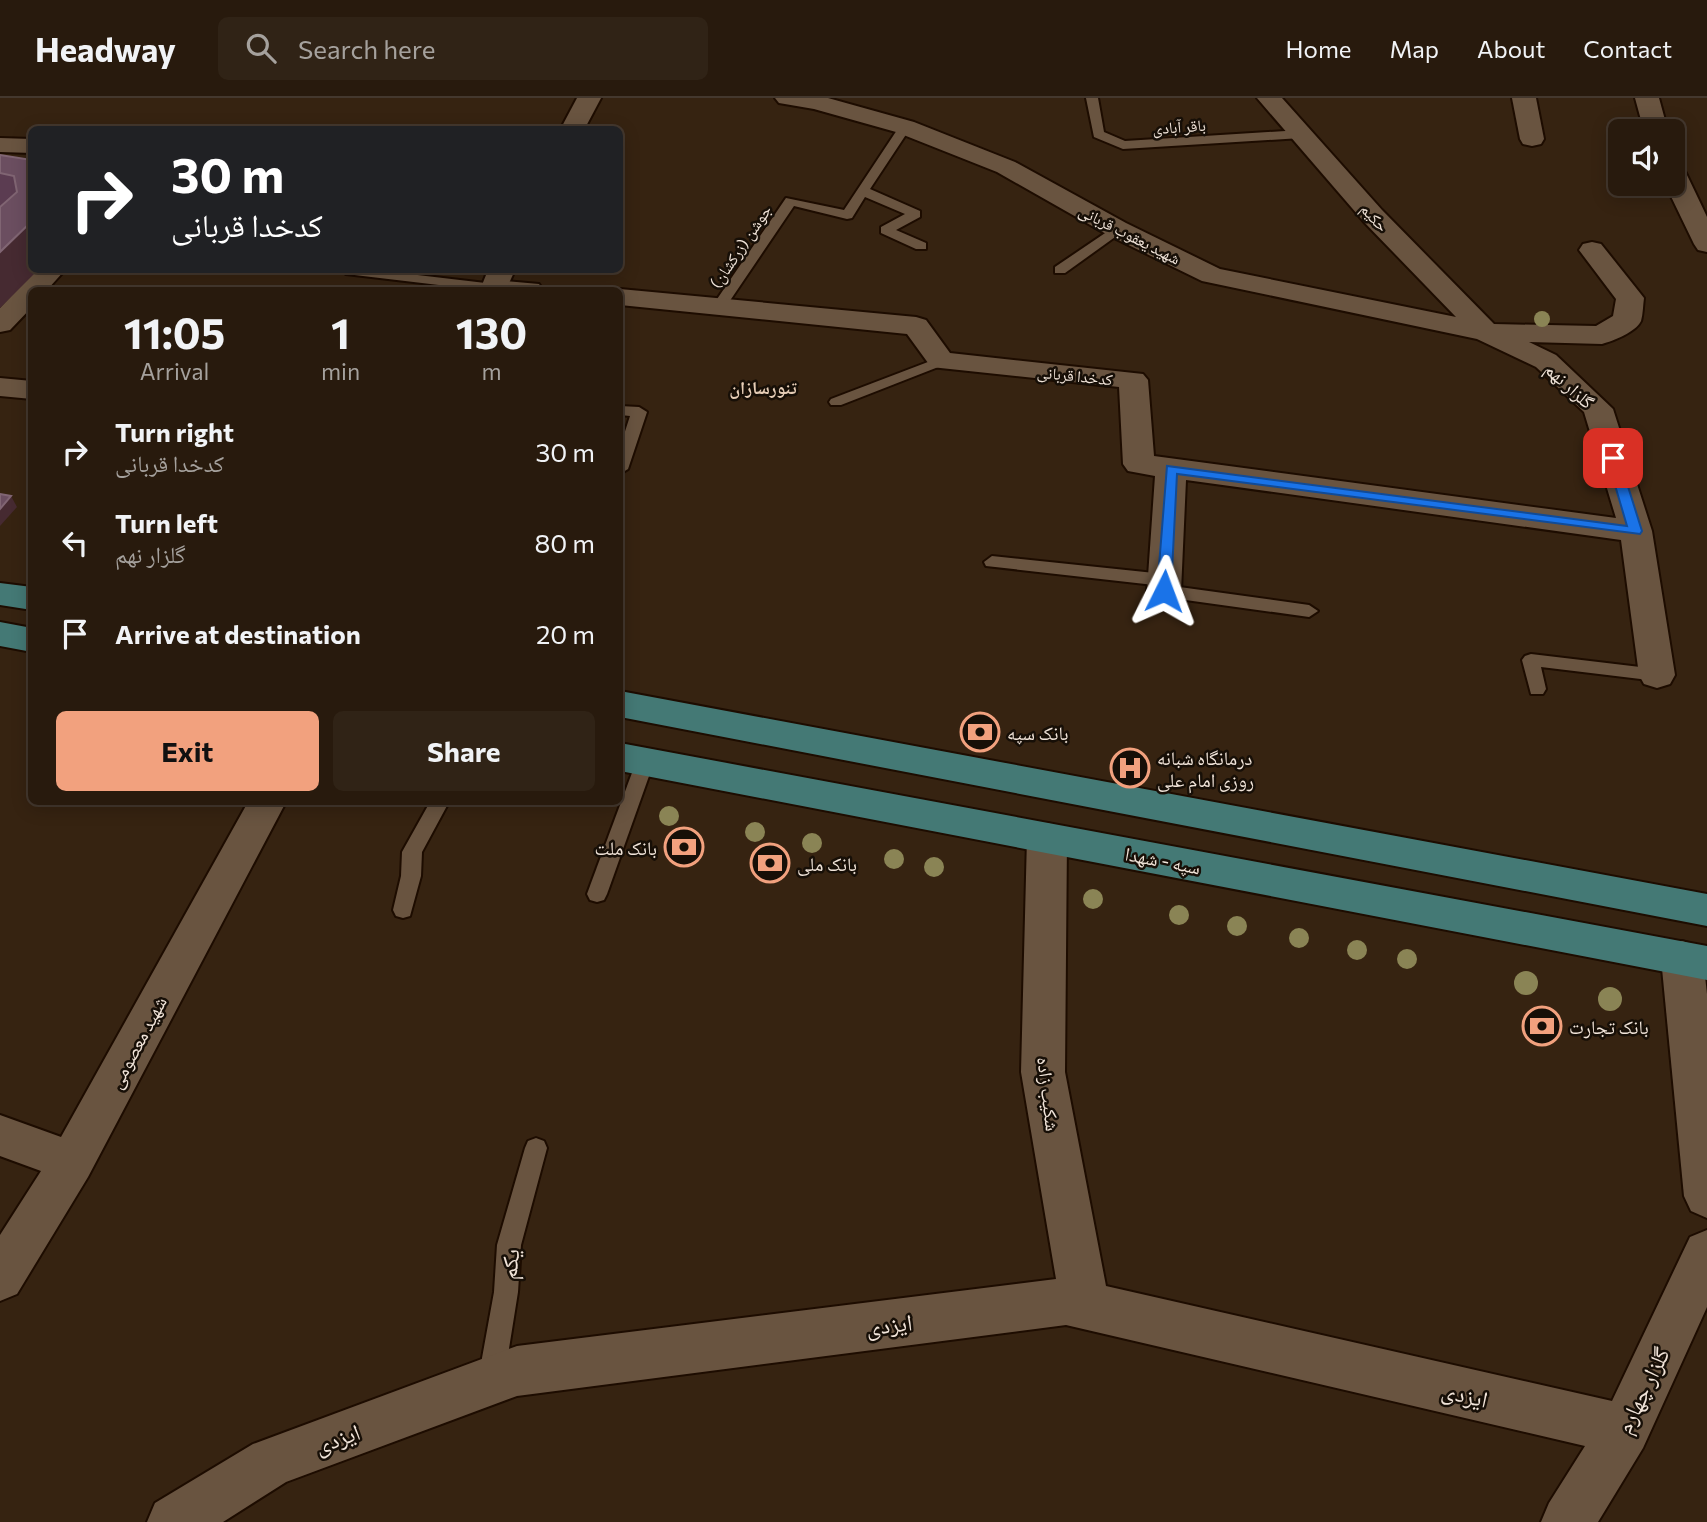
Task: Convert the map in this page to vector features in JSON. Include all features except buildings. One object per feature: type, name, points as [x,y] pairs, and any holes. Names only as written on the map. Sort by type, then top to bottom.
[{"type":"main road","points":[[0,594],[28,598]]},
{"type":"main road","points":[[0,634],[28,639]]},
{"type":"main road","points":[[623,705],[1707,910]]},
{"type":"main road","name":"سپه - شهدا","points":[[632,759],[1694,960]]},
{"type":"street","points":[[574,126],[589,98]]},
{"type":"street","name":"شهید یعقوب قربانی","points":[[787,98],[818,100],[905,127],[1006,167],[1117,229],[1212,275],[1486,332]]},
{"type":"street","name":"حکیم","points":[[1269,98],[1373,216],[1486,332]]},
{"type":"street","points":[[1524,98],[1532,139]]},
{"type":"street","points":[[1647,98],[1653,119]]},
{"type":"street","points":[[0,145],[28,146]]},
{"type":"street","points":[[1684,196],[1707,244]]},
{"type":"street","points":[[1486,332],[1602,335],[1627,320],[1630,298],[1592,250]]},
{"type":"street","points":[[35,287],[48,273]]},
{"type":"street","points":[[496,283],[515,287]]},
{"type":"street","points":[[0,324],[28,294]]},
{"type":"street","points":[[623,297],[916,326],[941,361]]},
{"type":"street","name":"گلزار نهم","points":[[1486,332],[1546,361],[1598,409],[1636,531],[1657,675]]},
{"type":"street","name":"کدخدا قربانی","points":[[941,361],[1133,380],[1139,464],[1636,531]]},
{"type":"street","points":[[0,387],[28,390]]},
{"type":"street","points":[[1164,585],[1171,469]]},
{"type":"street","name":"شهید معصومی","points":[[0,1278],[72,1162],[265,805]]},
{"type":"street","name":"شکیب زاده","points":[[1047,838],[1043,1072],[1085,1306]]},
{"type":"street","points":[[1694,960],[1707,1196]]},
{"type":"street","points":[[0,1135],[72,1162]]},
{"type":"street","name":"گلزار چهارم","points":[[1568,1522],[1625,1430],[1707,1253]]},
{"type":"street","name":"ایزدی","points":[[174,1522],[271,1462],[517,1371],[1066,1301],[1625,1430]]},
{"type":"lane","name":"باقر آبادی","points":[[1092,98],[1098,134],[1123,145],[1301,134]]},
{"type":"lane","name":"جوشن (زرکشان)","points":[[720,305],[791,201],[847,215],[905,127]]},
{"type":"lane","points":[[863,191],[915,214],[886,230],[921,246]]},
{"type":"lane","points":[[1060,270],[1117,229]]},
{"type":"lane","points":[[381,273],[496,283]]},
{"type":"lane","points":[[836,402],[941,361]]},
{"type":"lane","points":[[623,411],[639,412],[623,460]]},
{"type":"lane","points":[[992,562],[1164,585],[1309,611]]},
{"type":"lane","points":[[1537,689],[1531,660],[1657,675]]},
{"type":"lane","points":[[623,794],[632,759]]},
{"type":"lane","points":[[403,910],[411,876],[412,852],[437,805]]},
{"type":"lane","points":[[597,894],[620,805]]},
{"type":"lane","name":"یکم","points":[[491,1381],[506,1292],[509,1245],[536,1148]]},
{"type":"place","name":"بانک سپه","points":[[980,732]]},
{"type":"place","name":"درمانگاه شبانه روزی امام علی","points":[[1130,768]]},
{"type":"place","name":"بانک ملت","points":[[684,847]]},
{"type":"place","name":"بانک ملی","points":[[770,863]]},
{"type":"place","name":"بانک تجارت","points":[[1542,1026]]},
{"type":"district","name":"تنورسازان","points":[[763,387]]},
{"type":"route","points":[[1164,591],[1171,469],[1636,531],[1613,458]]}]
